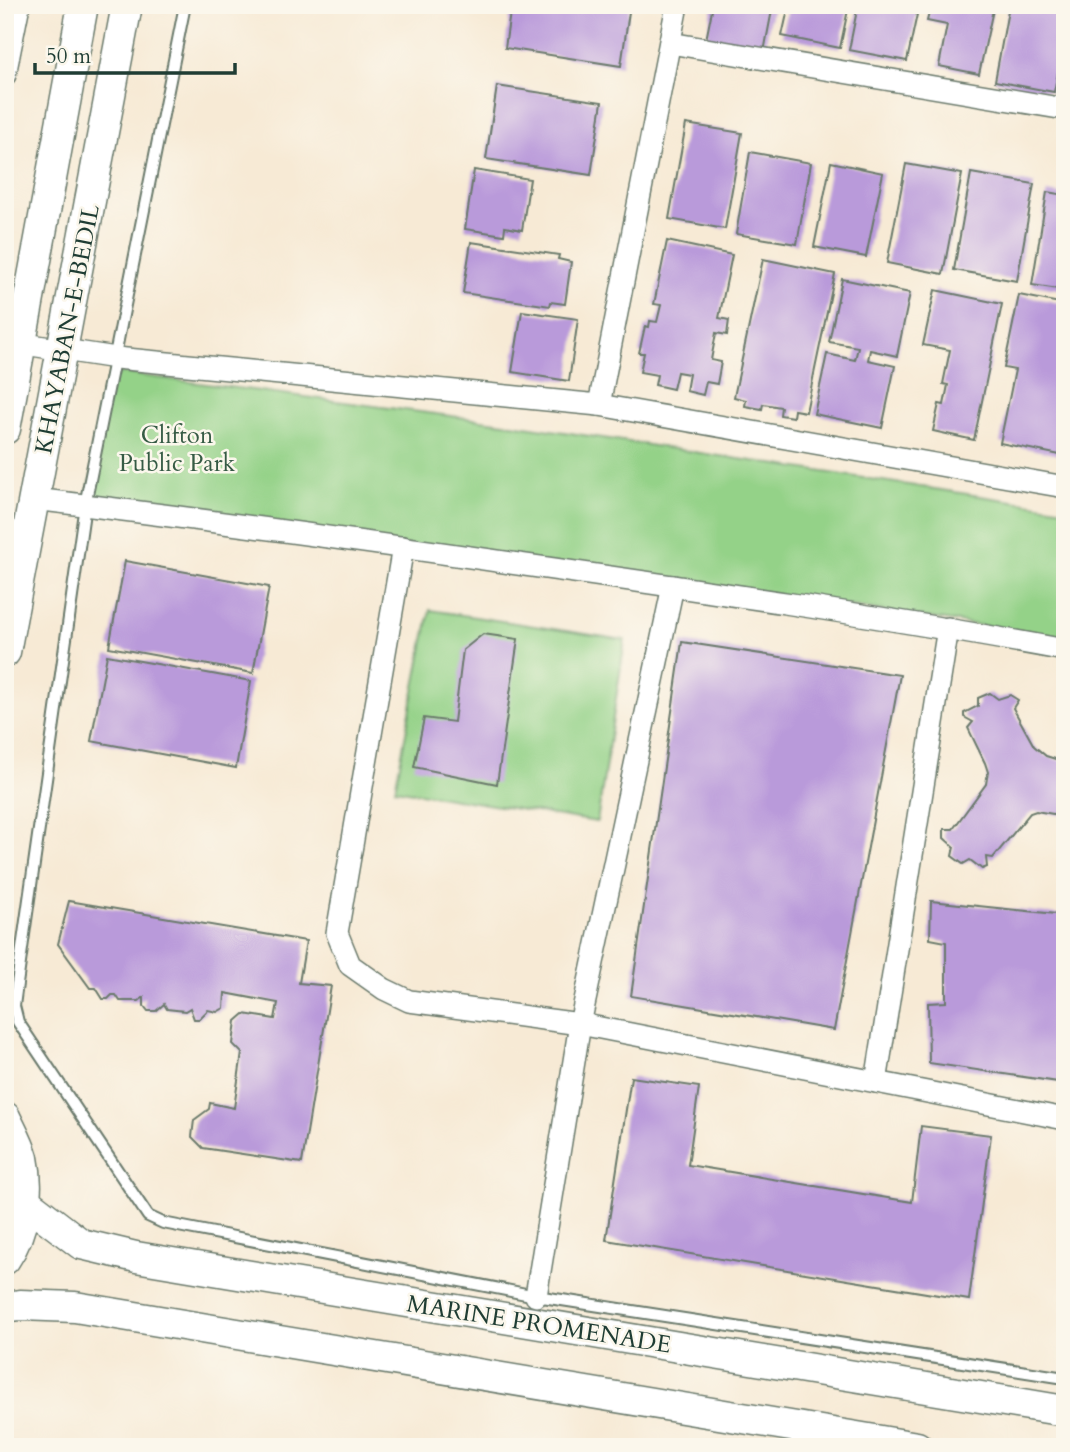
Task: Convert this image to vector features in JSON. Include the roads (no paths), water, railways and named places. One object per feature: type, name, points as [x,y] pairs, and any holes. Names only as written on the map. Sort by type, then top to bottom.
[{"type":"main road","name":"KHAYABAN-E-BEDIL","points":[[5,429],[13,342],[83,5]]},
{"type":"main road","name":"KHAYABAN-E-BEDIL","points":[[5,652],[127,5]]},
{"type":"main road","points":[[5,1117],[23,1158],[26,1202],[14,1246],[5,1259]]},
{"type":"main road","name":"MARINE PROMENADE","points":[[26,1202],[81,1244],[136,1257],[1065,1411]]},
{"type":"main road","points":[[5,1307],[75,1307],[917,1447]]},
{"type":"street","points":[[5,75],[19,5]]},
{"type":"street","points":[[599,405],[677,5]]},
{"type":"street","points":[[670,43],[1065,109]]},
{"type":"street","points":[[13,342],[116,358],[599,405],[1065,487]]},
{"type":"street","points":[[34,499],[403,547],[673,586],[948,628],[1065,650]]},
{"type":"street","points":[[403,547],[337,933],[350,965],[384,989],[409,1001],[579,1024],[1065,1119]]},
{"type":"street","points":[[536,1296],[579,1024],[673,586]]},
{"type":"street","points":[[876,1082],[948,628]]},
{"type":"lane","points":[[185,5],[85,505],[14,1006],[18,1022],[148,1216],[163,1223],[536,1296],[1065,1378]]},
{"type":"park label","name":"Clifton Public Park","points":[[177,449]]}]
